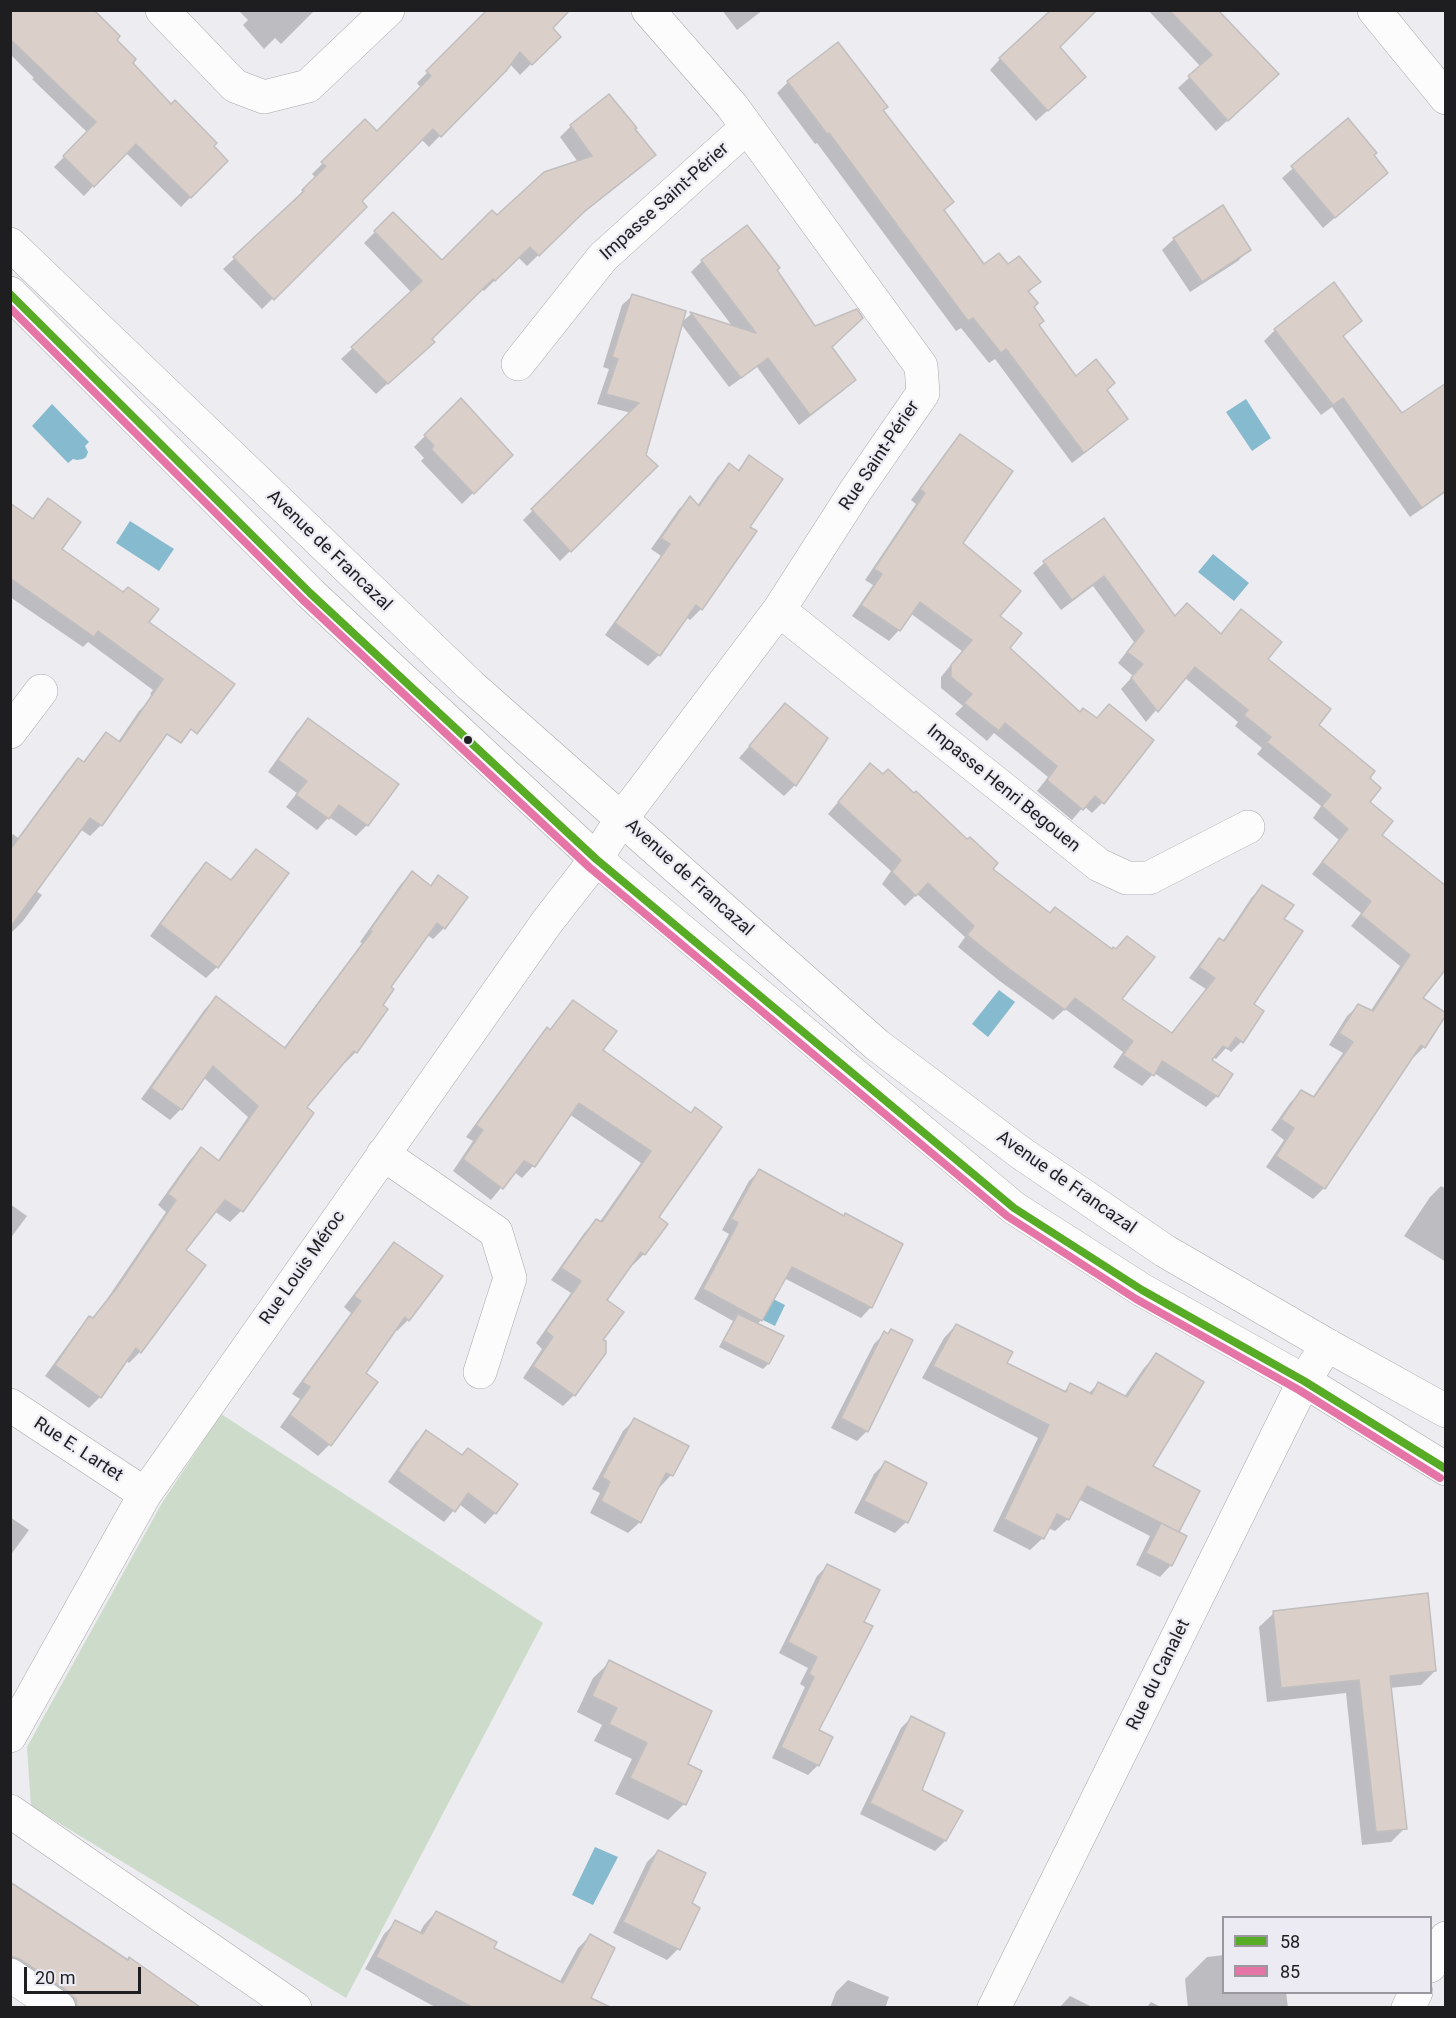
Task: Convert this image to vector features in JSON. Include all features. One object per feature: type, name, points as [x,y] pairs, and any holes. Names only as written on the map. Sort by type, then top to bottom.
[{"type":"street","points":[[162,10],[235,86],[264,97],[308,86],[388,10]]},
{"type":"street","name":"Rue Saint-Périer","points":[[622,818],[779,610],[855,490],[923,393],[921,366],[732,106],[648,10]]},
{"type":"street","points":[[1374,10],[1446,98]]},
{"type":"street","name":"Impasse Saint-Périer","points":[[518,364],[603,257],[747,128]]},
{"type":"street","name":"Avenue de Francazal","points":[[10,243],[470,685],[877,1045],[1021,1153],[1165,1251],[1446,1411]]},
{"type":"street","points":[[10,293],[310,593],[596,859],[1014,1208],[1142,1290],[1304,1381],[1446,1469]]},
{"type":"street","name":"Impasse Henri Begouen","points":[[779,610],[1099,865],[1127,879],[1149,878],[1248,827]]},
{"type":"street","points":[[10,732],[40,691]]},
{"type":"street","name":"Rue Louis Méroc","points":[[10,1736],[145,1494],[547,922],[596,859],[622,818]]},
{"type":"street","points":[[383,1154],[496,1232],[510,1278],[480,1372]]},
{"type":"street","name":"Rue du Canalet","points":[[994,2007],[1304,1381],[1327,1345]]},
{"type":"street","name":"Rue E. Lartet","points":[[10,1405],[145,1494]]},
{"type":"street","points":[[10,1811],[296,2007]]},
{"type":"street","points":[[1432,1964],[1446,1938]]},
{"type":"street","points":[[10,1975],[59,2007]]},
{"type":"green space","points":[[221,1414],[543,1623],[346,1998],[31,1806],[27,1747],[162,1503]]},
{"type":"water","points":[[1246,399],[1271,438],[1252,451],[1226,412]]},
{"type":"water","points":[[52,404],[89,442],[85,446],[88,452],[83,459],[73,459],[68,463],[32,426]]},
{"type":"water","points":[[130,521],[174,549],[159,571],[116,543]]},
{"type":"water","points":[[1213,554],[1249,583],[1234,601],[1198,572]]},
{"type":"water","points":[[999,990],[1015,1002],[988,1037],[972,1024]]},
{"type":"water","points":[[744,1284],[785,1305],[775,1326],[733,1305]]},
{"type":"water","points":[[595,1847],[618,1857],[593,1905],[572,1895]]},
{"type":"building","points":[[10,10],[94,10],[120,36],[117,40],[136,59],[133,63],[171,104],[175,100],[217,143],[214,146],[228,161],[191,198],[136,144],[94,187],[63,156],[96,122],[10,39]]},
{"type":"building","points":[[487,10],[570,10],[553,28],[561,37],[532,65],[520,52],[506,71],[441,137],[433,129],[362,201],[367,207],[274,300],[233,257],[304,191],[302,190],[326,166],[321,162],[365,119],[377,131],[431,76],[426,71]]},
{"type":"building","points":[[1051,10],[1097,10],[1060,47],[1086,77],[1048,111],[999,58]]},
{"type":"building","points":[[1169,10],[1218,10],[1279,74],[1228,121],[1188,76],[1212,55]]},
{"type":"building","points":[[838,42],[888,107],[883,110],[954,202],[944,210],[984,264],[999,253],[1008,264],[1019,256],[1041,282],[1028,291],[1038,303],[1034,307],[1044,321],[1039,325],[1076,376],[1096,359],[1115,383],[1107,390],[1128,419],[1084,453],[1006,349],[1001,353],[973,318],[968,321],[829,133],[827,134],[787,81]]},
{"type":"building","points":[[609,94],[656,155],[585,211],[539,256],[530,247],[495,281],[493,279],[432,339],[435,342],[388,384],[351,347],[422,281],[374,231],[393,212],[442,260],[492,210],[497,215],[544,172],[592,156],[570,125]]},
{"type":"building","points":[[1348,118],[1377,153],[1374,155],[1388,173],[1335,218],[1291,166]]},
{"type":"building","points":[[1223,205],[1251,250],[1202,282],[1173,238]]},
{"type":"building","points":[[747,225],[780,268],[777,270],[815,326],[857,309],[863,318],[832,347],[856,380],[810,415],[768,358],[741,378],[690,312],[756,333],[701,260]]},
{"type":"building","points":[[1334,282],[1362,321],[1343,336],[1402,413],[1446,383],[1446,490],[1422,508],[1343,398],[1333,405],[1274,329]]},
{"type":"building","points":[[632,294],[686,311],[646,455],[658,466],[571,552],[531,509],[639,403],[606,394],[618,359],[612,357]]},
{"type":"building","points":[[461,398],[513,455],[474,494],[431,449],[434,446],[424,435]]},
{"type":"building","points":[[960,434],[1013,471],[963,543],[1021,591],[1000,616],[1022,633],[1010,648],[1080,712],[1083,708],[1097,718],[1109,704],[1154,740],[1104,804],[1095,796],[1083,810],[1047,780],[1057,766],[1005,723],[999,731],[964,703],[972,694],[951,677],[951,665],[972,640],[920,602],[900,631],[861,605],[882,574],[874,569],[925,493],[920,489]]},
{"type":"building","points":[[749,455],[783,479],[750,527],[757,531],[702,610],[696,605],[660,656],[615,623],[670,544],[661,538],[690,496],[699,506],[729,463],[739,471]]},
{"type":"building","points":[[48,498],[81,522],[62,549],[123,592],[128,587],[159,609],[149,622],[235,684],[197,734],[191,729],[181,743],[167,734],[102,826],[90,818],[10,928],[10,850],[78,758],[84,762],[106,732],[120,742],[163,679],[98,631],[94,637],[10,578],[10,503],[33,519]]},
{"type":"building","points":[[1104,518],[1175,616],[1187,603],[1221,634],[1241,609],[1282,642],[1268,659],[1331,709],[1319,725],[1375,771],[1370,778],[1381,788],[1370,802],[1393,821],[1382,835],[1446,886],[1446,969],[1423,998],[1446,1015],[1425,1048],[1421,1045],[1325,1189],[1276,1156],[1294,1128],[1281,1119],[1301,1090],[1314,1097],[1353,1042],[1339,1033],[1358,1004],[1373,1011],[1410,955],[1361,915],[1371,901],[1322,862],[1348,829],[1322,806],[1331,795],[1267,742],[1271,737],[1244,715],[1248,710],[1195,667],[1158,712],[1131,678],[1143,664],[1127,652],[1144,631],[1104,576],[1072,600],[1043,561]]},
{"type":"building","points":[[785,703],[828,738],[796,786],[749,746]]},
{"type":"building","points":[[308,718],[399,784],[368,826],[339,805],[329,819],[296,795],[307,781],[278,760]]},
{"type":"building","points":[[870,763],[883,774],[888,769],[914,793],[916,791],[967,839],[970,837],[998,863],[993,869],[1050,913],[1055,907],[1112,949],[1113,947],[1116,949],[1127,936],[1155,957],[1122,999],[1172,1033],[1215,978],[1199,967],[1219,938],[1224,941],[1262,885],[1294,905],[1284,919],[1303,931],[1254,1004],[1264,1011],[1243,1043],[1236,1037],[1228,1049],[1223,1046],[1212,1060],[1233,1074],[1218,1097],[1162,1061],[1154,1076],[1123,1055],[1133,1041],[1075,998],[1065,1010],[967,935],[974,926],[928,883],[916,896],[892,872],[901,860],[838,802]]},
{"type":"building","points":[[256,849],[289,873],[218,968],[160,924],[206,862],[231,880]]},
{"type":"building","points":[[412,871],[431,886],[438,875],[468,897],[445,929],[437,923],[391,987],[394,989],[383,1005],[388,1009],[357,1053],[354,1051],[307,1107],[314,1113],[243,1212],[225,1200],[186,1250],[206,1265],[141,1353],[136,1348],[101,1398],[55,1365],[89,1316],[93,1318],[116,1289],[176,1200],[168,1194],[201,1147],[219,1161],[258,1106],[213,1066],[182,1110],[151,1088],[216,996],[285,1048],[372,931],[370,930]]},
{"type":"building","points":[[573,1000],[617,1031],[603,1050],[691,1113],[695,1107],[722,1127],[659,1217],[668,1224],[645,1255],[641,1252],[607,1300],[624,1312],[603,1340],[606,1341],[606,1353],[575,1396],[533,1366],[553,1337],[546,1331],[581,1281],[561,1268],[596,1219],[602,1222],[651,1151],[579,1103],[535,1167],[524,1161],[503,1189],[463,1159],[483,1130],[476,1125],[547,1027],[550,1030]]},
{"type":"building","points":[[759,1169],[844,1216],[845,1213],[903,1244],[872,1308],[792,1267],[762,1321],[703,1289],[738,1223],[731,1219]]},
{"type":"building","points":[[394,1242],[443,1276],[409,1321],[405,1317],[366,1373],[378,1382],[331,1446],[290,1415],[310,1387],[302,1382],[361,1301],[354,1296]]},
{"type":"building","points":[[738,1314],[784,1336],[769,1364],[723,1341]]},
{"type":"building","points":[[956,1324],[1013,1352],[1007,1363],[1066,1392],[1070,1383],[1092,1394],[1098,1382],[1127,1397],[1156,1353],[1204,1382],[1153,1466],[1200,1491],[1179,1532],[1087,1486],[1069,1520],[1057,1514],[1044,1539],[1004,1519],[1049,1425],[933,1366]]},
{"type":"building","points":[[891,1329],[913,1340],[868,1432],[841,1418],[884,1331],[888,1334]]},
{"type":"building","points":[[634,1418],[689,1446],[673,1476],[666,1473],[641,1523],[601,1501],[610,1482],[602,1477]]},
{"type":"building","points":[[426,1430],[462,1455],[468,1448],[518,1484],[496,1514],[468,1493],[455,1512],[398,1471]]},
{"type":"building","points":[[885,1461],[927,1483],[908,1523],[864,1501]]},
{"type":"building","points":[[1161,1523],[1187,1536],[1172,1566],[1146,1553]]},
{"type":"building","points":[[827,1564],[880,1590],[864,1622],[873,1626],[819,1730],[833,1737],[819,1766],[781,1747],[814,1677],[809,1674],[817,1657],[788,1642]]},
{"type":"building","points":[[1428,1593],[1436,1671],[1390,1676],[1407,1829],[1376,1832],[1359,1680],[1281,1688],[1273,1611]]},
{"type":"building","points":[[609,1660],[712,1711],[688,1764],[702,1771],[686,1805],[630,1778],[647,1743],[609,1724],[617,1708],[592,1696]]},
{"type":"building","points":[[911,1716],[945,1733],[922,1790],[963,1811],[946,1841],[870,1803]]},
{"type":"building","points":[[658,1850],[706,1873],[692,1903],[700,1908],[680,1950],[623,1922]]},
{"type":"building","points":[[10,1882],[128,1960],[129,1957],[200,2007],[77,2007],[76,1999],[69,1992],[20,1959],[10,1956]]},
{"type":"building","points":[[436,1911],[497,1942],[494,1948],[563,1983],[590,1934],[615,1948],[591,1998],[610,2007],[472,2007],[376,1957],[395,1920],[423,1934]]},
{"type":"transit line","name":"58","points":[[10,294],[310,593],[596,859],[1014,1208],[1142,1290],[1304,1381],[1446,1469]]},
{"type":"transit line","name":"85","points":[[10,308],[303,600],[589,867],[1007,1216],[1136,1299],[1299,1390],[1440,1478]]}]
